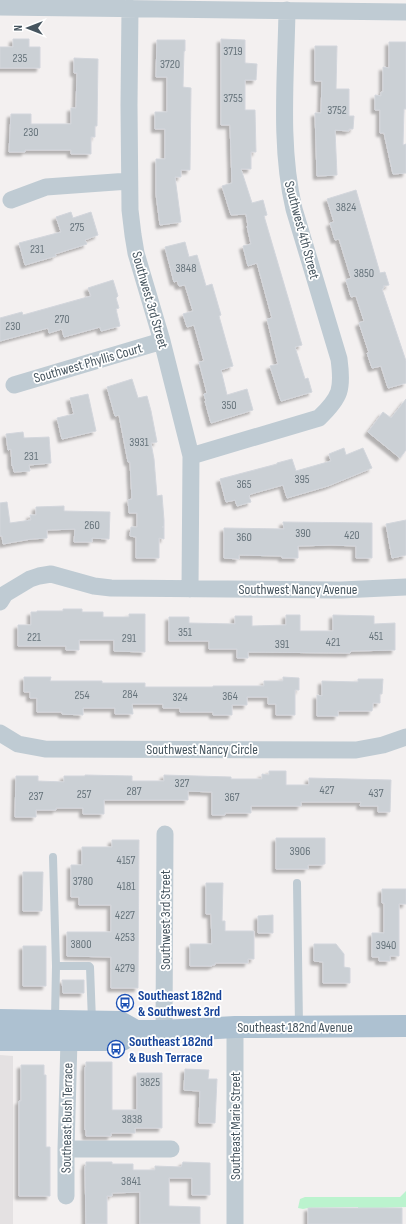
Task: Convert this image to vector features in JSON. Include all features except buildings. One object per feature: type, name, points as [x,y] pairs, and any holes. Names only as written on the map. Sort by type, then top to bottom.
[{"type":"main road","name":"Southeast 182nd Avenue","points":[[0,1020],[120,1022],[136,1031],[235,1027],[406,1026]]},
{"type":"main road","name":"Southeast 182nd Avenue","points":[[0,1040],[122,1040],[136,1031]]},
{"type":"street","points":[[0,7],[406,12]]},
{"type":"street","name":"Southwest 3rd Street","points":[[130,8],[130,210],[136,253],[162,341],[191,456],[190,589]]},
{"type":"street","name":"Southwest 4th Street","points":[[191,456],[319,418],[329,409],[336,399],[340,389],[341,375],[338,359],[290,191],[287,168],[285,125],[287,10]]},
{"type":"street","points":[[11,200],[46,187],[129,181]]},
{"type":"street","name":"Southwest Phyllis Court","points":[[14,385],[162,341]]},
{"type":"street","points":[[0,602],[5,594],[30,579],[51,574],[94,586],[111,588],[190,589]]},
{"type":"street","name":"Southwest Nancy Avenue","points":[[190,589],[341,590],[406,587]]},
{"type":"street","name":"Southwest Nancy Circle","points":[[0,733],[18,744],[45,749],[356,750],[383,745],[406,737]]},
{"type":"street","name":"Southwest 3rd Street","points":[[164,1031],[165,834]]},
{"type":"street","name":"Southeast Marie Street","points":[[235,1027],[235,1224]]},
{"type":"street","name":"Southeast Bush Terrace","points":[[66,1196],[69,1040]]},
{"type":"street","points":[[66,1150],[171,1149]]},
{"type":"lane","points":[[53,857],[56,966],[55,1021]]},
{"type":"lane","points":[[297,883],[299,1027]]},
{"type":"lane","points":[[56,966],[89,966],[92,1021]]},
{"type":"shaded area","points":[[0,1055],[13,1056],[13,1224],[0,1224]]},
{"type":"green space","points":[[406,1191],[406,1207],[358,1209],[358,1207],[298,1208],[300,1199],[305,1197],[400,1197]]},
{"type":"place","name":"Southeast 182nd & Southwest 3rd","points":[[125,1003]]},
{"type":"place","name":"Southeast 182nd & Bush Terrace","points":[[116,1049]]}]
